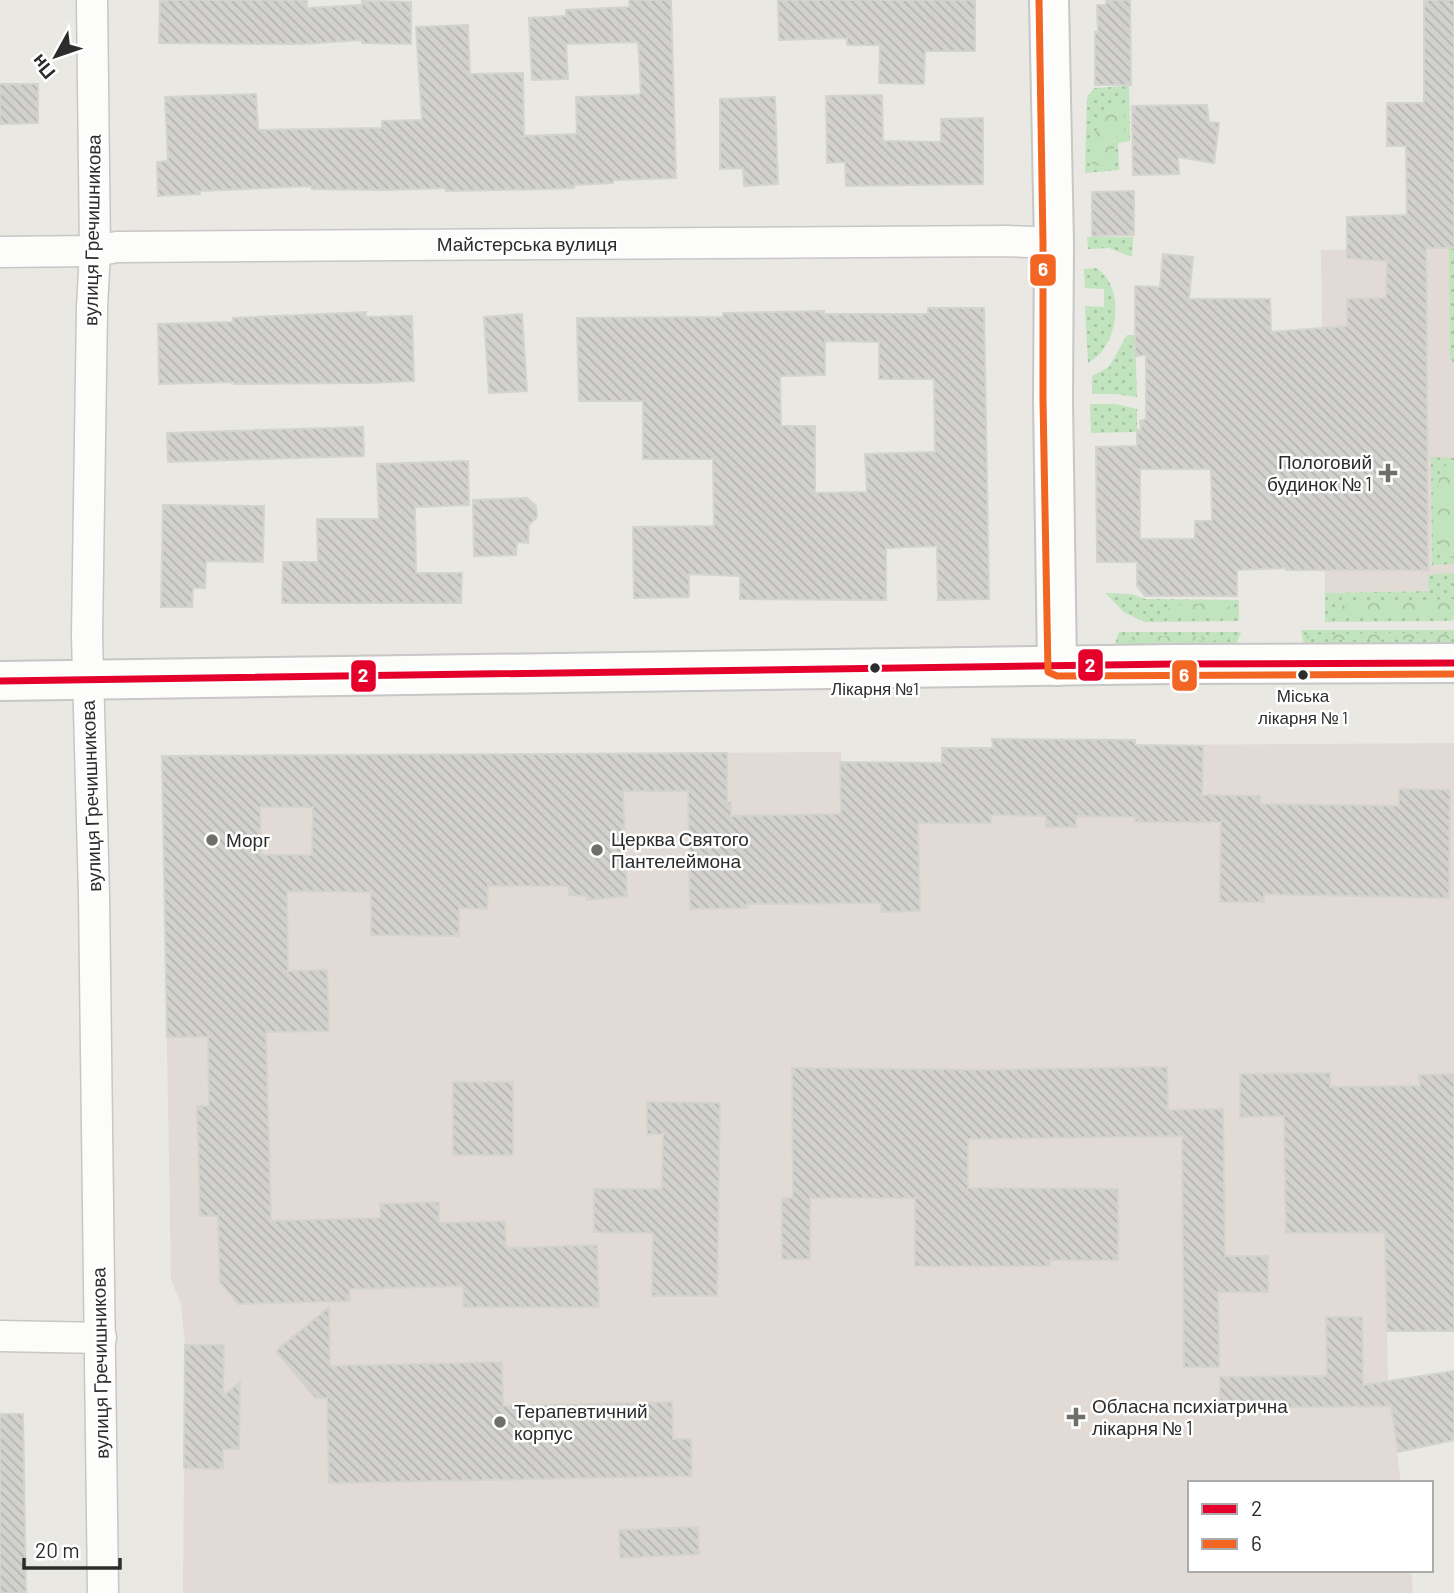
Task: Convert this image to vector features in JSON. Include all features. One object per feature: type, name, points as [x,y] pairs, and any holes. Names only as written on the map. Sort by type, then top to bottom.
[{"type":"main road","points":[[1049,0],[1057,666]]},
{"type":"main road","points":[[0,681],[1281,662],[1454,663]]},
{"type":"street","name":"вулиця Гречишникова","points":[[92,0],[96,251],[92,308],[88,681],[103,1593]]},
{"type":"street","name":"Майстерська вулиця","points":[[0,252],[96,251],[117,247],[1007,241],[1054,243]]},
{"type":"street","points":[[0,1336],[100,1338]]},
{"type":"shaded area","name":"Пологовий будинок № 1","points":[[1454,248],[1454,590],[1325,593],[1321,250]]},
{"type":"shaded area","name":"Міська лікарня № 1","points":[[992,739],[1135,740],[1135,745],[1454,743],[1454,1331],[1387,1332],[1388,1381],[1401,1481],[1188,1481],[1188,1572],[1411,1572],[1413,1593],[183,1593],[185,1345],[181,1304],[171,1279],[162,756],[841,752],[841,762],[931,763],[942,762],[942,748],[992,748]]},
{"type":"green space","points":[[1129,86],[1130,141],[1118,143],[1119,170],[1085,173],[1087,98],[1094,88]]},
{"type":"green space","points":[[1115,104],[1121,104],[1124,109],[1124,132],[1115,139],[1113,161],[1106,166],[1093,165],[1091,149],[1095,132]]},
{"type":"green space","points":[[1087,237],[1133,237],[1132,257],[1109,248],[1088,249]]},
{"type":"green space","points":[[1449,248],[1454,248],[1454,365],[1450,356]]},
{"type":"green space","points":[[1096,268],[1104,275],[1114,294],[1115,317],[1104,348],[1088,363],[1085,306],[1104,307],[1104,289],[1085,288],[1084,269]]},
{"type":"green space","points":[[1127,335],[1135,335],[1137,397],[1092,394],[1092,376],[1109,367]]},
{"type":"green space","points":[[1090,404],[1115,404],[1137,409],[1137,430],[1091,433]]},
{"type":"green space","points":[[1431,457],[1454,458],[1454,564],[1432,565]]},
{"type":"green space","points":[[1448,463],[1454,464],[1454,557],[1441,546],[1436,528],[1437,490],[1443,469]]},
{"type":"green space","points":[[1454,573],[1454,618],[1451,621],[1325,622],[1325,593],[1429,591],[1428,575]]},
{"type":"green space","points":[[1105,593],[1132,594],[1145,599],[1239,600],[1239,621],[1145,622],[1125,613]]},
{"type":"green space","points":[[1454,599],[1454,616],[1360,617],[1334,613],[1335,607],[1362,602]]},
{"type":"green space","points":[[1173,606],[1229,606],[1232,613],[1197,618],[1176,618],[1162,614]]},
{"type":"green space","points":[[1301,630],[1454,630],[1454,643],[1304,644]]},
{"type":"green space","points":[[1119,632],[1241,632],[1236,645],[1114,647]]},
{"type":"green space","points":[[1454,634],[1454,639],[1307,638],[1307,635]]},
{"type":"green space","points":[[1130,637],[1229,637],[1228,640],[1141,643],[1125,641]]},
{"type":"building","points":[[160,0],[307,0],[307,8],[362,5],[362,1],[411,2],[411,44],[362,43],[362,40],[303,44],[159,43]]},
{"type":"building","points":[[629,0],[671,0],[676,178],[613,180],[613,183],[548,189],[446,191],[445,188],[312,189],[312,186],[200,191],[200,194],[158,196],[157,162],[168,161],[165,97],[256,94],[258,130],[382,128],[382,121],[422,120],[416,27],[468,25],[470,74],[523,73],[524,136],[577,134],[576,97],[639,95],[641,92],[638,42],[566,44],[568,79],[532,80],[529,18],[566,16],[566,10],[630,7]]},
{"type":"building","points":[[778,0],[975,0],[975,51],[925,51],[924,84],[879,83],[880,45],[847,45],[847,38],[779,40]]},
{"type":"building","points":[[1106,0],[1130,0],[1131,85],[1095,85],[1097,5],[1106,5]]},
{"type":"building","points":[[1424,0],[1454,0],[1454,248],[1426,248],[1428,570],[1237,570],[1237,596],[1145,596],[1137,586],[1137,562],[1097,562],[1096,447],[1137,446],[1140,421],[1146,419],[1146,355],[1135,356],[1135,286],[1160,287],[1163,254],[1193,257],[1189,299],[1270,299],[1271,332],[1347,326],[1347,299],[1386,298],[1387,261],[1347,258],[1347,217],[1407,215],[1406,146],[1387,146],[1387,103],[1424,103]],"holes":[[[1140,469],[1211,469],[1212,521],[1195,521],[1195,539],[1140,539]]]},
{"type":"building","points":[[0,84],[38,84],[38,123],[0,124]]},
{"type":"building","points":[[882,95],[883,141],[941,142],[941,119],[983,118],[983,184],[846,186],[845,162],[827,163],[826,96]]},
{"type":"building","points":[[775,97],[778,184],[744,186],[743,168],[720,169],[720,99]]},
{"type":"building","points":[[1207,105],[1209,122],[1219,123],[1214,163],[1178,157],[1179,174],[1133,175],[1132,106]]},
{"type":"building","points":[[1134,191],[1134,235],[1092,236],[1092,192]]},
{"type":"building","points":[[928,308],[984,308],[989,599],[938,600],[937,546],[886,548],[886,600],[740,599],[740,576],[689,574],[689,597],[634,598],[633,527],[714,526],[713,459],[643,459],[643,401],[579,401],[577,318],[723,317],[723,313],[824,311],[824,314],[928,314]],"holes":[[[825,341],[879,342],[879,379],[934,379],[935,452],[865,454],[867,492],[815,493],[815,426],[781,426],[780,376],[825,375]]]},
{"type":"building","points":[[366,312],[366,317],[412,316],[414,381],[159,384],[158,324],[233,322],[233,318]]},
{"type":"building","points":[[522,314],[527,391],[489,393],[484,317]]},
{"type":"building","points":[[363,427],[364,456],[168,462],[167,433]]},
{"type":"building","points":[[468,461],[469,505],[415,507],[416,573],[462,573],[461,603],[282,603],[283,562],[318,562],[317,519],[379,519],[377,464]]},
{"type":"building","points":[[527,498],[536,506],[537,517],[529,525],[528,543],[517,542],[516,555],[474,556],[473,500]]},
{"type":"building","points":[[163,505],[264,506],[263,562],[206,561],[205,588],[193,588],[192,607],[161,607]]},
{"type":"building","points":[[992,739],[1135,740],[1135,745],[1203,746],[1202,795],[1260,796],[1260,804],[1399,806],[1399,789],[1450,790],[1449,898],[1264,894],[1264,902],[1220,902],[1221,822],[1135,822],[1135,817],[1076,816],[1076,827],[1046,827],[1046,816],[991,815],[991,823],[918,823],[920,911],[881,912],[881,903],[747,904],[747,908],[690,909],[688,791],[623,791],[627,896],[587,900],[587,896],[569,895],[569,886],[488,886],[487,909],[459,908],[459,936],[371,935],[371,892],[287,891],[288,971],[327,970],[329,1031],[266,1032],[271,1221],[381,1218],[380,1204],[439,1202],[439,1223],[505,1221],[506,1248],[597,1245],[599,1307],[464,1307],[463,1286],[349,1289],[350,1301],[238,1304],[220,1282],[218,1216],[200,1216],[197,1106],[209,1106],[208,1037],[167,1037],[162,756],[727,753],[727,802],[731,802],[731,816],[841,814],[840,762],[942,763],[942,748],[993,748]],"holes":[[[260,807],[313,807],[312,855],[261,855]]]},
{"type":"building","points":[[1167,1067],[1168,1110],[1223,1109],[1225,1256],[1268,1256],[1268,1292],[1218,1292],[1219,1367],[1184,1367],[1182,1136],[968,1139],[968,1188],[1118,1189],[1118,1260],[1050,1260],[1050,1266],[915,1266],[915,1198],[810,1198],[810,1259],[782,1259],[782,1198],[793,1198],[792,1068],[986,1070]]},
{"type":"building","points":[[1330,1073],[1330,1087],[1420,1086],[1419,1075],[1454,1074],[1454,1331],[1387,1331],[1385,1232],[1286,1233],[1284,1116],[1240,1117],[1240,1074]]},
{"type":"building","points":[[453,1082],[513,1082],[513,1155],[453,1155]]},
{"type":"building","points":[[647,1102],[720,1103],[717,1296],[652,1296],[653,1233],[594,1232],[594,1189],[662,1189],[663,1134],[647,1134]]},
{"type":"building","name":"Терапевтичний корпус","points":[[329,1307],[330,1366],[502,1362],[503,1406],[672,1402],[673,1439],[691,1439],[692,1476],[329,1483],[327,1398],[315,1398],[276,1351]]},
{"type":"building","points":[[1326,1317],[1362,1317],[1363,1385],[1454,1371],[1454,1440],[1398,1452],[1391,1406],[1220,1408],[1220,1377],[1327,1376]]},
{"type":"building","points":[[185,1345],[224,1345],[223,1396],[240,1382],[239,1449],[223,1449],[223,1469],[184,1468]]},
{"type":"building","points":[[0,1414],[23,1414],[26,1593],[0,1593]]},
{"type":"building","points":[[698,1527],[699,1554],[620,1558],[619,1530]]},
{"type":"transit line","name":"6","points":[[1039,0],[1048,672],[1057,676],[1454,674]]},
{"type":"transit line","name":"2","points":[[0,681],[1173,664],[1454,663]]},
{"type":"place","name":"Пологовий будинок № 1","points":[[1388,473]]},
{"type":"place","name":"Лікарня №1","points":[[875,668]]},
{"type":"place","name":"Міська лікарня № 1","points":[[1303,675]]},
{"type":"place","name":"Морг","points":[[212,840]]},
{"type":"place","name":"Церква Святого Пантелеймона","points":[[597,850]]},
{"type":"place","name":"Обласна психіатрична лікарня № 1","points":[[1076,1417]]},
{"type":"place","name":"Терапевтичний корпус","points":[[500,1422]]}]
